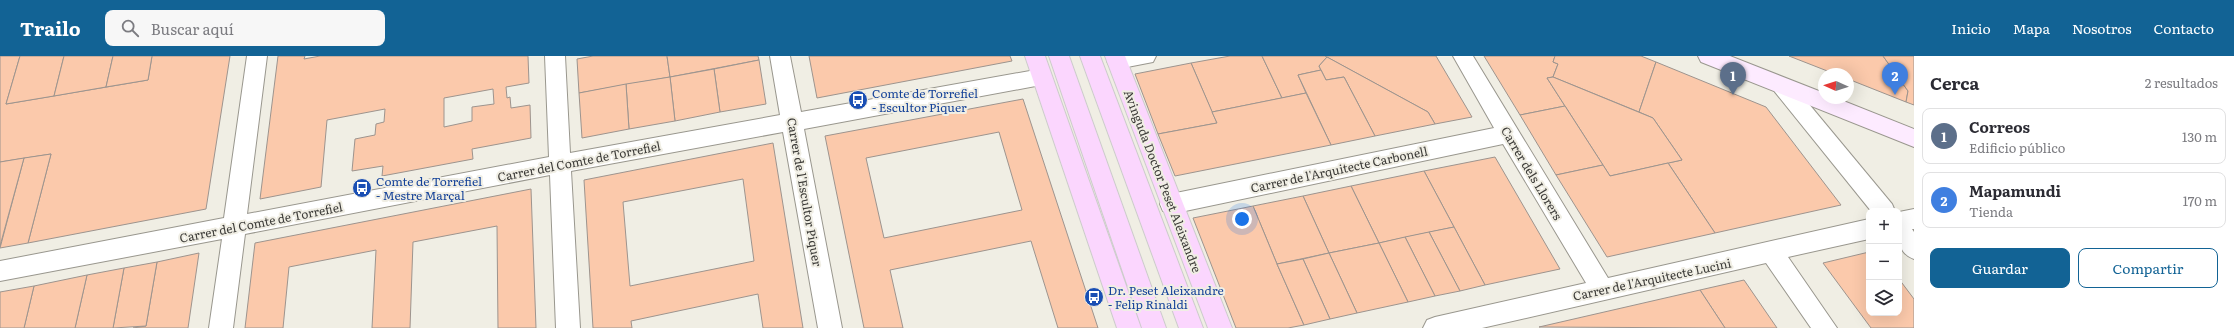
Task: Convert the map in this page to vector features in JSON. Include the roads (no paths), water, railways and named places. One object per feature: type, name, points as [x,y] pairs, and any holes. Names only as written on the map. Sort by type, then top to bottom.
[{"type":"main road","points":[[1035,56],[1129,328]]},
{"type":"main road","points":[[1059,56],[1154,328]]},
{"type":"main road","name":"Avinguda Doctor Peset Aleixandre","points":[[1090,56],[1190,328]]},
{"type":"main road","points":[[1708,56],[1914,138]]},
{"type":"main road","name":"Avinguda Doctor Peset Aleixandre","points":[[1116,59],[1220,328]]},
{"type":"street","points":[[221,328],[257,56]]},
{"type":"street","points":[[555,56],[568,328]]},
{"type":"street","name":"Carrer de l'Escultor Piquer","points":[[780,56],[830,328]]},
{"type":"street","points":[[1116,59],[1146,56]]},
{"type":"street","name":"Carrer dels Llorers","points":[[1463,56],[1508,134],[1602,289]]},
{"type":"street","name":"Carrer del Comte de Torrefiel","points":[[0,271],[560,164],[1041,77]]},
{"type":"street","points":[[1782,86],[1882,208]]},
{"type":"street","name":"Carrer de l'Arquitecte Carbonell","points":[[1171,204],[1508,134]]},
{"type":"street","points":[[1902,221],[1914,219]]},
{"type":"street","name":"Carrer de l'Arquitecte Lucini","points":[[1435,328],[1602,289],[1772,253],[1866,230]]},
{"type":"street","points":[[1902,234],[1914,249]]},
{"type":"street","points":[[1772,253],[1825,328]]},
{"type":"place","name":"Correos","points":[[1733,95]]},
{"type":"place","name":"Mapamundi","points":[[1895,95]]},
{"type":"place","name":"Comte de Torrefiel - Escultor Piquer","points":[[858,100]]},
{"type":"place","name":"Comte de Torrefiel - Mestre Marçal","points":[[362,188]]},
{"type":"place","name":"Dr. Peset Aleixandre - Felip Rinaldi","points":[[1094,297]]}]
